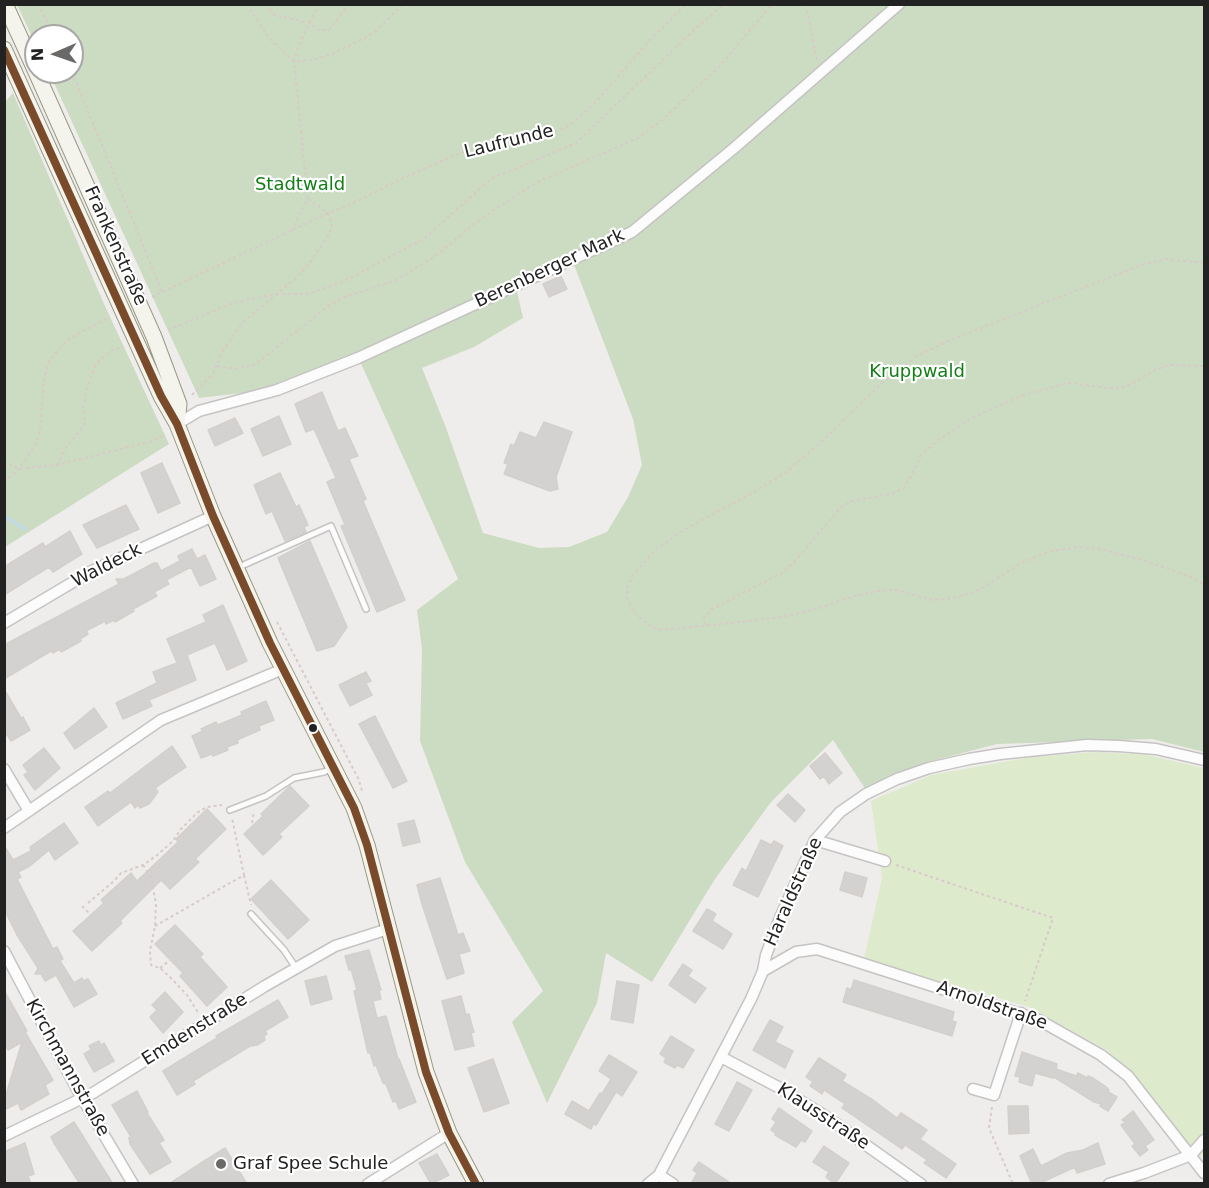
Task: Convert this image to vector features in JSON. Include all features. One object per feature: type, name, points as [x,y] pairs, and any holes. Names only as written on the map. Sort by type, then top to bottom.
[{"type":"main road","name":"Frankenstraße","points":[[5,4],[24,46]]},
{"type":"main road","name":"Frankenstraße","points":[[4,49],[138,343],[161,396],[172,429],[236,568],[283,669],[354,808],[367,845],[426,1072],[449,1133],[476,1184]]},
{"type":"main road","name":"Frankenstraße","points":[[41,84],[154,337],[179,404],[172,429]]},
{"type":"street","name":"Berenberger Mark","points":[[172,429],[199,411],[277,390],[358,358],[632,232],[733,149],[899,4]]},
{"type":"street","name":"Waldeck","points":[[4,623],[90,572],[213,516]]},
{"type":"street","points":[[4,828],[161,720],[283,669]]},
{"type":"street","name":"Haraldstraße","points":[[648,1184],[659,1175],[752,999],[780,918],[815,840],[840,812],[866,794],[918,772],[969,759],[1087,745],[1156,749],[1204,760]]},
{"type":"street","points":[[4,769],[30,811]]},
{"type":"street","points":[[815,840],[885,861]]},
{"type":"street","name":"Emdenstraße","points":[[4,1136],[82,1099],[335,946],[388,928]]},
{"type":"street","name":"Arnoldstraße","points":[[763,971],[796,952],[817,949],[1021,1013],[1057,1028],[1115,1065],[1139,1089],[1204,1173]]},
{"type":"street","name":"Kirchmannstraße","points":[[4,951],[82,1099],[133,1184]]},
{"type":"street","points":[[973,1089],[994,1095],[1021,1013]]},
{"type":"street","name":"Klausstraße","points":[[721,1057],[778,1087],[825,1116],[921,1184]]},
{"type":"street","points":[[368,1184],[449,1133]]},
{"type":"street","points":[[1109,1184],[1191,1155],[1204,1140]]},
{"type":"street","points":[[659,1175],[673,1184]]},
{"type":"lane","points":[[236,568],[331,526],[366,609]]},
{"type":"lane","points":[[230,810],[266,796],[294,778],[335,768]]},
{"type":"lane","points":[[250,914],[284,951],[296,968]]},
{"type":"path","points":[[37,4],[49,24]]},
{"type":"path","points":[[247,4],[268,37],[294,62]]},
{"type":"path","points":[[266,4],[274,15],[310,23],[318,30],[329,30],[349,4]]},
{"type":"path","points":[[291,231],[308,199],[294,62],[299,44],[319,4]]},
{"type":"path","points":[[294,62],[325,56],[364,38],[377,30],[403,4]]},
{"type":"path","name":"Laufrunde","points":[[140,302],[403,178],[474,148],[563,129],[594,104],[651,39],[686,4]]},
{"type":"path","points":[[154,337],[233,303],[276,294],[307,294],[343,282],[425,238],[491,179],[576,143],[724,4]]},
{"type":"path","points":[[217,366],[234,369],[255,365],[328,306],[342,298],[396,280],[422,265],[475,223],[521,192],[638,138],[661,122],[720,66],[772,4]]},
{"type":"path","points":[[806,4],[820,72]]},
{"type":"path","points":[[77,84],[162,292]]},
{"type":"path","points":[[192,395],[213,374],[222,352],[243,323],[309,264],[327,238],[332,227],[328,213],[308,199]]},
{"type":"path","points":[[1204,263],[1166,260],[1141,265],[948,341],[915,357],[884,381],[820,443],[786,472],[687,528],[655,550],[638,568],[627,588],[627,597],[633,611],[642,620],[661,630],[782,616],[820,608],[850,597],[878,591],[896,590],[932,600],[953,598],[979,590],[1021,563],[1051,551],[1078,547],[1100,549],[1146,561],[1191,577],[1204,585]]},
{"type":"path","points":[[4,482],[19,469],[36,444],[40,431],[44,378],[49,361],[69,339],[123,310]]},
{"type":"path","points":[[57,465],[66,448],[85,424],[83,407],[96,364],[112,350],[138,343]]},
{"type":"path","points":[[705,625],[704,617],[712,609],[782,573],[797,559],[840,508],[852,501],[891,494],[904,488],[921,455],[937,441],[974,417],[1021,396],[1060,385],[1071,383],[1107,388],[1126,387],[1155,370],[1170,365],[1204,366]]},
{"type":"path","points":[[4,461],[19,469],[57,465],[153,441],[172,429]]},
{"type":"path","points":[[88,903],[121,873],[143,866],[162,851],[207,807],[221,804],[230,810],[251,901],[250,914]]},
{"type":"path","points":[[162,851],[166,854]]},
{"type":"path","points":[[885,861],[1053,918],[1021,1013]]},
{"type":"path","points":[[143,866],[151,877],[156,904],[151,965],[160,968],[187,995],[192,1006],[206,1024]]},
{"type":"path","points":[[155,926],[244,875]]},
{"type":"path","points":[[82,906],[91,915]]},
{"type":"path","points":[[160,968],[170,960]]},
{"type":"path","points":[[994,1095],[989,1128],[1014,1184]]},
{"type":"green space","name":"Kruppwald","points":[[17,5],[1204,5],[1204,752],[1152,739],[997,744],[928,762],[866,790],[833,740],[771,802],[715,879],[652,982],[606,953],[597,1003],[547,1103],[512,1022],[543,991],[465,862],[420,741],[422,649],[417,610],[458,579],[359,359],[516,287],[523,318],[474,347],[422,368],[445,425],[483,533],[539,548],[569,547],[607,532],[628,497],[642,465],[633,419],[573,262],[633,234],[733,148],[630,228],[554,266],[277,389],[199,398],[55,84],[84,84],[84,24],[26,24]]},
{"type":"green space","points":[[13,93],[105,306],[169,444],[5,547],[4,103]]},
{"type":"green space","points":[[1098,752],[1147,755],[1204,768],[1204,1152],[1197,1161],[1175,1126],[1107,1050],[1029,1007],[864,959],[882,878],[871,801],[931,775],[1031,757]]},
{"type":"building","points":[[561,276],[567,289],[549,297],[543,284]]},
{"type":"building","points":[[322,392],[338,431],[345,428],[358,456],[349,459],[366,499],[363,501],[405,600],[377,612],[341,526],[345,525],[327,482],[336,478],[314,429],[306,432],[295,404]]},
{"type":"building","points":[[279,416],[291,444],[263,456],[251,429]]},
{"type":"building","points":[[235,418],[243,433],[215,446],[208,430]]},
{"type":"building","points":[[544,422],[572,432],[556,477],[558,489],[550,491],[504,474],[508,464],[504,463],[511,444],[514,446],[520,432],[536,438]]},
{"type":"building","points":[[162,463],[180,503],[158,513],[141,473]]},
{"type":"building","points":[[280,473],[296,507],[299,505],[308,525],[304,527],[306,532],[285,541],[272,511],[266,514],[254,485]]},
{"type":"building","points":[[126,505],[139,529],[97,548],[83,525]]},
{"type":"building","points":[[70,531],[82,554],[53,572],[49,567],[4,595],[4,567],[43,543],[45,547]]},
{"type":"building","points":[[310,541],[347,627],[334,646],[317,651],[278,558]]},
{"type":"building","points":[[192,549],[197,559],[205,555],[216,579],[200,586],[191,567],[166,580],[169,584],[154,592],[157,596],[133,609],[134,611],[115,622],[114,620],[106,624],[105,621],[86,631],[88,634],[80,639],[81,641],[61,652],[60,649],[53,653],[51,651],[4,679],[4,645],[119,584],[116,579],[124,579],[154,563],[157,563],[161,571],[180,561],[178,556]]},
{"type":"building","points":[[223,605],[247,661],[227,670],[215,643],[187,655],[196,680],[149,700],[152,706],[123,719],[116,703],[157,683],[153,672],[177,663],[167,639],[206,622],[203,615]]},
{"type":"building","points":[[366,672],[371,681],[366,683],[372,695],[350,706],[339,685]]},
{"type":"building","points":[[4,689],[30,730],[11,741],[4,730]]},
{"type":"building","points":[[266,701],[274,720],[259,726],[260,730],[237,740],[238,743],[227,747],[228,750],[201,758],[192,736],[203,731],[201,729],[242,715],[241,712]]},
{"type":"building","points":[[94,708],[107,727],[75,749],[64,733]]},
{"type":"building","points":[[375,716],[407,781],[393,788],[359,724]]},
{"type":"building","points":[[172,746],[186,767],[155,788],[158,792],[149,804],[140,808],[138,805],[135,808],[131,802],[98,826],[85,807],[108,791],[110,793]]},
{"type":"building","points":[[44,748],[60,768],[35,790],[24,775],[28,772],[23,765]]},
{"type":"building","points":[[825,753],[842,773],[829,784],[824,776],[820,779],[810,766]]},
{"type":"building","points":[[290,786],[309,806],[279,834],[282,837],[263,855],[244,834]]},
{"type":"building","points":[[788,794],[805,810],[795,822],[777,805]]},
{"type":"building","points":[[207,809],[226,829],[195,859],[199,862],[170,889],[161,880],[120,921],[122,923],[92,951],[73,931],[104,903],[101,900],[131,873],[137,881],[178,842],[176,839]]},
{"type":"building","points":[[414,820],[420,842],[403,846],[398,824]]},
{"type":"building","points":[[64,823],[78,843],[55,860],[49,850],[30,866],[18,872],[21,877],[17,879],[53,949],[57,947],[63,959],[60,961],[74,983],[82,978],[83,981],[88,979],[97,994],[74,1007],[56,975],[45,981],[41,974],[35,974],[38,968],[4,909],[4,845],[13,860],[31,851],[30,847]]},
{"type":"building","points":[[761,840],[771,845],[774,841],[783,846],[758,897],[733,885],[742,868],[746,871]]},
{"type":"building","points":[[845,872],[867,878],[862,897],[840,890]]},
{"type":"building","points":[[440,878],[458,935],[463,933],[470,951],[459,954],[464,973],[447,979],[417,885]]},
{"type":"building","points":[[271,880],[309,920],[288,939],[251,899]]},
{"type":"building","points":[[707,909],[716,914],[712,921],[732,934],[723,949],[693,931]]},
{"type":"building","points":[[175,925],[203,954],[200,957],[227,987],[207,1006],[180,976],[183,973],[155,944]]},
{"type":"building","points":[[369,950],[381,990],[379,990],[381,999],[373,1001],[377,1018],[386,1016],[398,1059],[416,1102],[399,1109],[396,1101],[393,1102],[386,1084],[383,1083],[376,1065],[374,1066],[370,1052],[368,1053],[354,991],[357,990],[345,956]]},
{"type":"building","points":[[683,964],[692,970],[688,976],[706,988],[695,1003],[669,985]]},
{"type":"building","points":[[326,976],[332,999],[311,1005],[305,981]]},
{"type":"building","points":[[854,980],[954,1012],[952,1021],[956,1022],[952,1036],[843,1002],[847,988],[851,990]]},
{"type":"building","points":[[617,981],[639,985],[633,1023],[611,1019]]},
{"type":"building","points":[[4,990],[53,1080],[45,1085],[49,1094],[21,1110],[18,1103],[4,1110],[4,1101],[22,1042],[8,1050],[4,1043]]},
{"type":"building","points":[[165,992],[183,1012],[163,1033],[150,1017],[157,1010],[152,1005]]},
{"type":"building","points":[[461,996],[474,1032],[471,1033],[474,1046],[455,1050],[442,1001]]},
{"type":"building","points":[[278,1000],[288,1017],[265,1031],[267,1034],[264,1036],[265,1040],[250,1046],[193,1081],[195,1084],[177,1095],[163,1071],[217,1038],[216,1036]]},
{"type":"building","points":[[770,1020],[783,1027],[775,1042],[793,1051],[785,1068],[753,1050]]},
{"type":"building","points":[[671,1036],[694,1050],[683,1068],[677,1065],[675,1068],[664,1062],[666,1058],[660,1054]]},
{"type":"building","points":[[99,1041],[101,1045],[104,1043],[114,1061],[94,1072],[84,1054],[91,1050],[89,1046]]},
{"type":"building","points":[[1022,1052],[1057,1064],[1056,1069],[1076,1076],[1078,1073],[1087,1078],[1088,1076],[1093,1078],[1117,1097],[1108,1111],[1100,1106],[1101,1104],[1054,1077],[1035,1073],[1032,1086],[1019,1082],[1020,1077],[1015,1076]]},
{"type":"building","points":[[609,1055],[637,1072],[622,1096],[616,1092],[596,1125],[593,1124],[591,1129],[565,1114],[572,1101],[589,1111],[600,1093],[602,1094],[611,1079],[599,1071]]},
{"type":"building","points":[[819,1058],[846,1075],[842,1081],[897,1118],[901,1113],[927,1130],[920,1139],[956,1164],[946,1178],[924,1163],[927,1160],[905,1145],[902,1149],[842,1108],[845,1104],[824,1090],[822,1094],[810,1086],[813,1082],[806,1077]]},
{"type":"building","points":[[493,1059],[509,1103],[484,1112],[468,1068]]},
{"type":"building","points":[[737,1082],[752,1090],[729,1131],[715,1124]]},
{"type":"building","points":[[137,1091],[147,1113],[164,1140],[159,1143],[171,1162],[150,1174],[130,1144],[129,1138],[131,1137],[112,1105]]},
{"type":"building","points":[[1008,1106],[1028,1106],[1029,1133],[1009,1134]]},
{"type":"building","points":[[779,1108],[812,1131],[805,1142],[801,1140],[796,1147],[775,1135],[776,1133],[771,1130],[776,1122],[772,1119]]},
{"type":"building","points":[[1133,1111],[1154,1140],[1145,1146],[1148,1150],[1140,1156],[1132,1146],[1135,1144],[1121,1125],[1126,1122],[1122,1120]]},
{"type":"building","points":[[74,1122],[113,1184],[80,1184],[54,1143],[51,1137]]},
{"type":"building","points":[[25,1143],[34,1174],[28,1176],[31,1184],[4,1184],[4,1152]]},
{"type":"building","points":[[1098,1143],[1105,1164],[1077,1173],[1075,1167],[1038,1184],[1032,1184],[1020,1156],[1033,1149],[1041,1166],[1067,1153],[1083,1150]]},
{"type":"building","points":[[824,1146],[849,1163],[835,1184],[826,1177],[829,1172],[813,1162]]},
{"type":"building","points":[[225,1148],[247,1184],[169,1184],[198,1165]]},
{"type":"building","points":[[437,1154],[449,1175],[431,1184],[419,1163]]},
{"type":"building","points":[[699,1162],[732,1184],[691,1184],[697,1173],[693,1170]]},
{"type":"waterway","points":[[4,516],[25,529]]},
{"type":"transit line","points":[[4,50],[161,396],[177,424],[213,516],[270,643],[354,808],[367,845],[426,1072],[449,1133],[476,1184]]},
{"type":"place","name":"Graf Spee Schule","points":[[221,1164]]},
{"type":"park label","name":"Stadtwald","points":[[300,185]]}]
